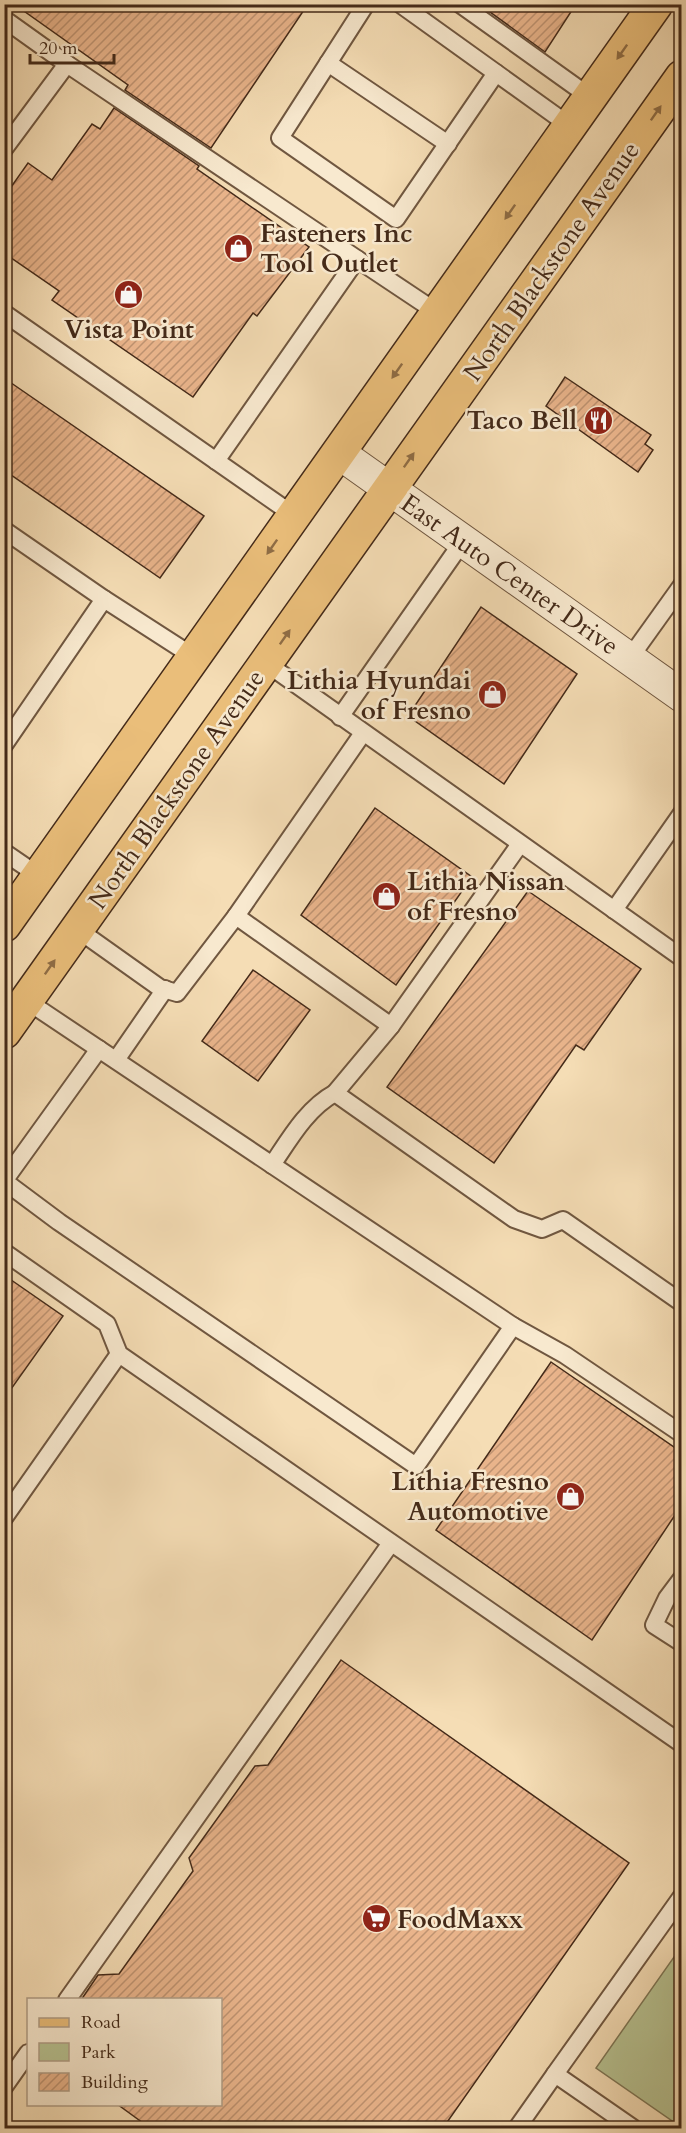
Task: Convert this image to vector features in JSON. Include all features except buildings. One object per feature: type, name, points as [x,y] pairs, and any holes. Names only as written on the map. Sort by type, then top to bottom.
[{"type":"main road","points":[[4,925],[656,4]]},
{"type":"main road","name":"North Blackstone Avenue","points":[[4,1032],[681,77]]},
{"type":"street","name":"East Auto Center Drive","points":[[339,453],[681,696]]},
{"type":"lane","points":[[366,4],[280,138],[396,219],[496,73]]},
{"type":"lane","points":[[400,4],[570,126]]},
{"type":"lane","points":[[460,4],[590,97]]},
{"type":"lane","points":[[4,19],[67,64],[438,313]]},
{"type":"lane","points":[[328,63],[448,144]]},
{"type":"lane","points":[[4,149],[67,64]]},
{"type":"lane","points":[[216,461],[357,260]]},
{"type":"lane","points":[[4,313],[295,516]]},
{"type":"lane","points":[[4,530],[194,657]]},
{"type":"lane","points":[[340,717],[463,541]]},
{"type":"lane","points":[[629,659],[681,585]]},
{"type":"lane","points":[[4,745],[104,599]]},
{"type":"lane","points":[[266,663],[681,958]]},
{"type":"lane","points":[[77,929],[160,988],[177,993],[236,916],[363,733]]},
{"type":"lane","points":[[614,910],[681,813]]},
{"type":"lane","points":[[272,1165],[305,1118],[327,1097],[335,1093],[391,1026],[520,844]]},
{"type":"lane","points":[[4,852],[39,876]]},
{"type":"lane","points":[[236,916],[391,1026]]},
{"type":"lane","points":[[116,1060],[165,989]]},
{"type":"lane","points":[[27,1001],[513,1326],[565,1355],[681,1434]]},
{"type":"lane","points":[[99,1049],[4,1181],[59,1222],[416,1466],[513,1326]]},
{"type":"lane","points":[[335,1093],[514,1219],[542,1228],[563,1220],[681,1303]]},
{"type":"lane","points":[[4,1252],[107,1324],[119,1354],[681,1744]]},
{"type":"lane","points":[[4,1518],[119,1354]]},
{"type":"lane","points":[[68,1998],[391,1543]]},
{"type":"lane","points":[[681,1578],[667,1598],[654,1625],[681,1643]]},
{"type":"lane","points":[[517,2128],[681,1896]]},
{"type":"lane","points":[[4,2086],[27,2054]]},
{"type":"lane","points":[[555,2074],[633,2128]]},
{"type":"green space","points":[[681,1947],[681,2127],[596,2068]]},
{"type":"place","name":"Fasteners Inc Tool Outlet","points":[[239,248]]},
{"type":"place","name":"Vista Point","points":[[129,295]]},
{"type":"place","name":"Taco Bell","points":[[598,420]]},
{"type":"place","name":"Lithia Hyundai of Fresno","points":[[492,695]]},
{"type":"place","name":"Lithia Nissan of Fresno","points":[[386,896]]},
{"type":"place","name":"Lithia Fresno Automotive","points":[[570,1496]]},
{"type":"place","name":"FoodMaxx","points":[[376,1919]]}]
